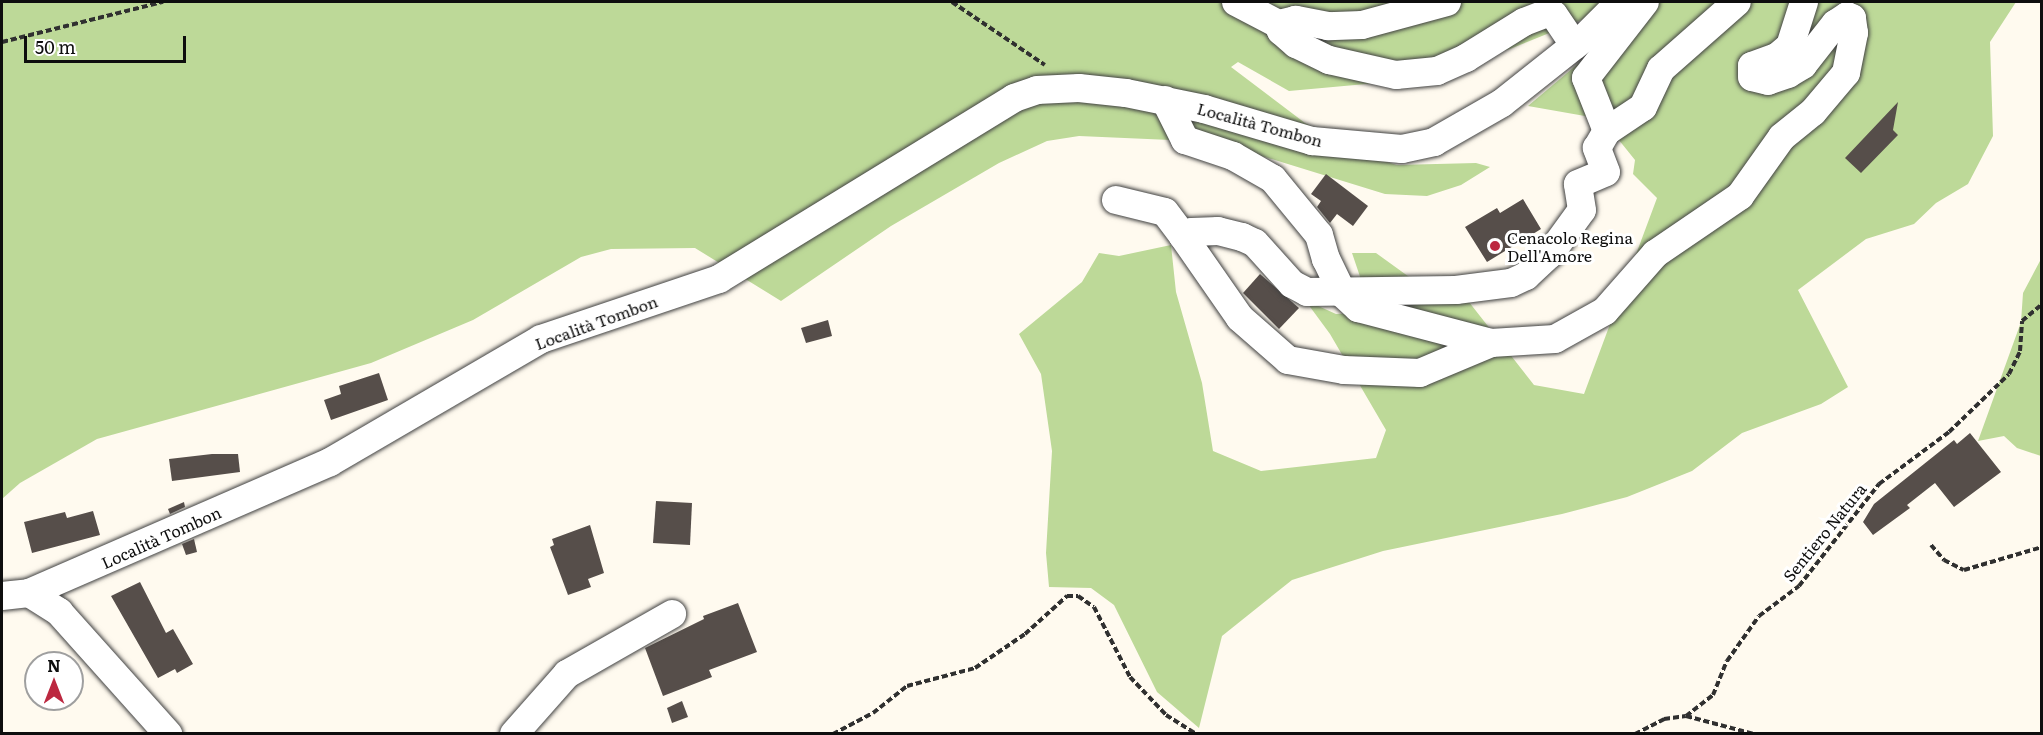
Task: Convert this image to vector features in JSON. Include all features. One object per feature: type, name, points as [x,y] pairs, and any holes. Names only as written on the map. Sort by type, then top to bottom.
[{"type":"street","points":[[1236,2],[1278,24],[1281,31],[1296,44],[1329,60],[1396,75],[1437,71],[1524,22],[1547,14],[1554,15],[1575,45]]},
{"type":"street","points":[[1278,24],[1296,20],[1328,26],[1362,25],[1447,2]]},
{"type":"street","name":"Località Tombon","points":[[15,595],[330,462],[541,339],[719,279],[1014,98],[1037,90],[1079,88],[1165,100],[1312,141],[1402,148],[1434,142],[1468,125],[1575,45],[1620,2]]},
{"type":"street","points":[[1607,130],[1586,78],[1645,2]]},
{"type":"street","points":[[1183,236],[1192,232],[1218,231],[1242,237],[1255,243],[1292,284],[1307,292],[1343,294],[1492,288],[1526,276],[1550,254],[1582,210],[1578,184],[1606,172],[1597,148],[1607,130],[1643,108],[1661,69],[1737,2]]},
{"type":"street","name":"Località Tombon","points":[[1165,100],[1185,140],[1233,156],[1273,179],[1320,235],[1326,260],[1343,294],[1358,308],[1491,343],[1555,339],[1605,311],[1655,254],[1740,196],[1782,137],[1813,112],[1834,88],[1850,60],[1854,25],[1847,16],[1835,24],[1803,65],[1788,74],[1762,82],[1752,77],[1752,66],[1777,57],[1790,46],[1804,2]]},
{"type":"street","name":"Località Tombon","points":[[1116,200],[1165,212],[1240,318],[1288,360],[1344,370],[1420,373],[1491,343]]},
{"type":"street","points":[[15,595],[59,612],[168,734]]},
{"type":"street","points":[[514,734],[567,674],[672,614]]},
{"type":"path","points":[[2,42],[163,2]]},
{"type":"path","points":[[952,2],[1079,88]]},
{"type":"path","name":"Sentiero Natura","points":[[1635,734],[1664,719],[1686,716],[1713,695],[1727,661],[1759,616],[1798,586],[1879,484],[1949,432],[2009,374],[2020,351],[2022,321],[2042,304]]},
{"type":"path","points":[[1931,545],[1944,560],[1964,570],[2042,547]]},
{"type":"path","points":[[833,734],[873,713],[907,686],[975,668],[1025,634],[1067,596],[1078,596],[1094,608],[1130,677],[1166,715],[1197,734]]},
{"type":"path","points":[[1686,716],[1754,734]]},
{"type":"green space","points":[[2,2],[1626,2],[1510,49],[1388,82],[1289,91],[1238,62],[1231,67],[1305,123],[1374,158],[1397,165],[1476,163],[1490,167],[1461,185],[1427,196],[1385,194],[1216,142],[1079,136],[1047,141],[999,163],[891,226],[781,301],[695,248],[611,249],[581,257],[473,320],[371,363],[97,439],[20,483],[2,499]]},
{"type":"green space","points":[[1651,2],[2016,2],[1990,42],[1993,136],[1968,184],[1936,203],[1914,224],[1866,239],[1798,290],[1848,387],[1821,404],[1742,433],[1692,471],[1627,497],[1562,514],[1383,551],[1292,580],[1222,636],[1199,728],[1157,692],[1114,605],[1091,588],[1049,587],[1046,553],[1052,451],[1041,374],[1019,334],[1082,282],[1099,253],[1119,256],[1171,245],[1176,292],[1202,383],[1213,451],[1261,471],[1376,458],[1386,430],[1330,334],[1305,300],[1336,314],[1372,312],[1352,253],[1376,253],[1430,292],[1469,302],[1534,385],[1584,394],[1657,198],[1633,174],[1635,160],[1602,119],[1528,106]]},
{"type":"green space","points":[[2041,259],[2042,456],[2017,448],[2004,436],[1978,441],[2021,322],[2023,293]]},
{"type":"building","points":[[1898,102],[1893,130],[1898,135],[1861,173],[1845,158]]},
{"type":"building","points":[[1326,174],[1368,206],[1353,226],[1337,214],[1330,223],[1317,207],[1321,201],[1311,194]]},
{"type":"building","name":"Cenacolo Regina Dell'Amore","points":[[1523,199],[1541,229],[1487,262],[1465,227],[1497,208],[1500,213]]},
{"type":"building","points":[[1260,274],[1299,308],[1279,329],[1243,293]]},
{"type":"building","points":[[828,320],[832,336],[806,343],[801,328]]},
{"type":"building","points":[[379,373],[388,400],[331,420],[324,400],[341,394],[339,386]]},
{"type":"building","points":[[1970,433],[2001,472],[1954,507],[1935,483],[1907,505],[1910,508],[1873,535],[1863,522],[1874,504],[1954,440],[1957,444]]},
{"type":"building","points":[[212,454],[238,454],[240,472],[172,481],[169,459]]},
{"type":"building","points":[[656,501],[692,503],[690,545],[653,543]]},
{"type":"building","points":[[184,502],[185,507],[170,514],[168,509]]},
{"type":"building","points":[[93,511],[100,535],[32,553],[24,522],[65,512],[67,518]]},
{"type":"building","points":[[590,525],[604,573],[588,579],[591,587],[568,595],[550,547],[554,545],[552,539]]},
{"type":"building","points":[[194,539],[197,552],[186,555],[182,544]]},
{"type":"building","points":[[140,582],[166,633],[173,629],[193,664],[177,673],[175,669],[158,678],[111,596]]},
{"type":"building","points":[[738,603],[757,652],[709,670],[712,677],[663,696],[645,648],[704,619],[703,616]]},
{"type":"building","points":[[682,701],[688,717],[672,723],[667,708]]},
{"type":"place","name":"Cenacolo Regina Dell'Amore","points":[[1495,246]]}]
